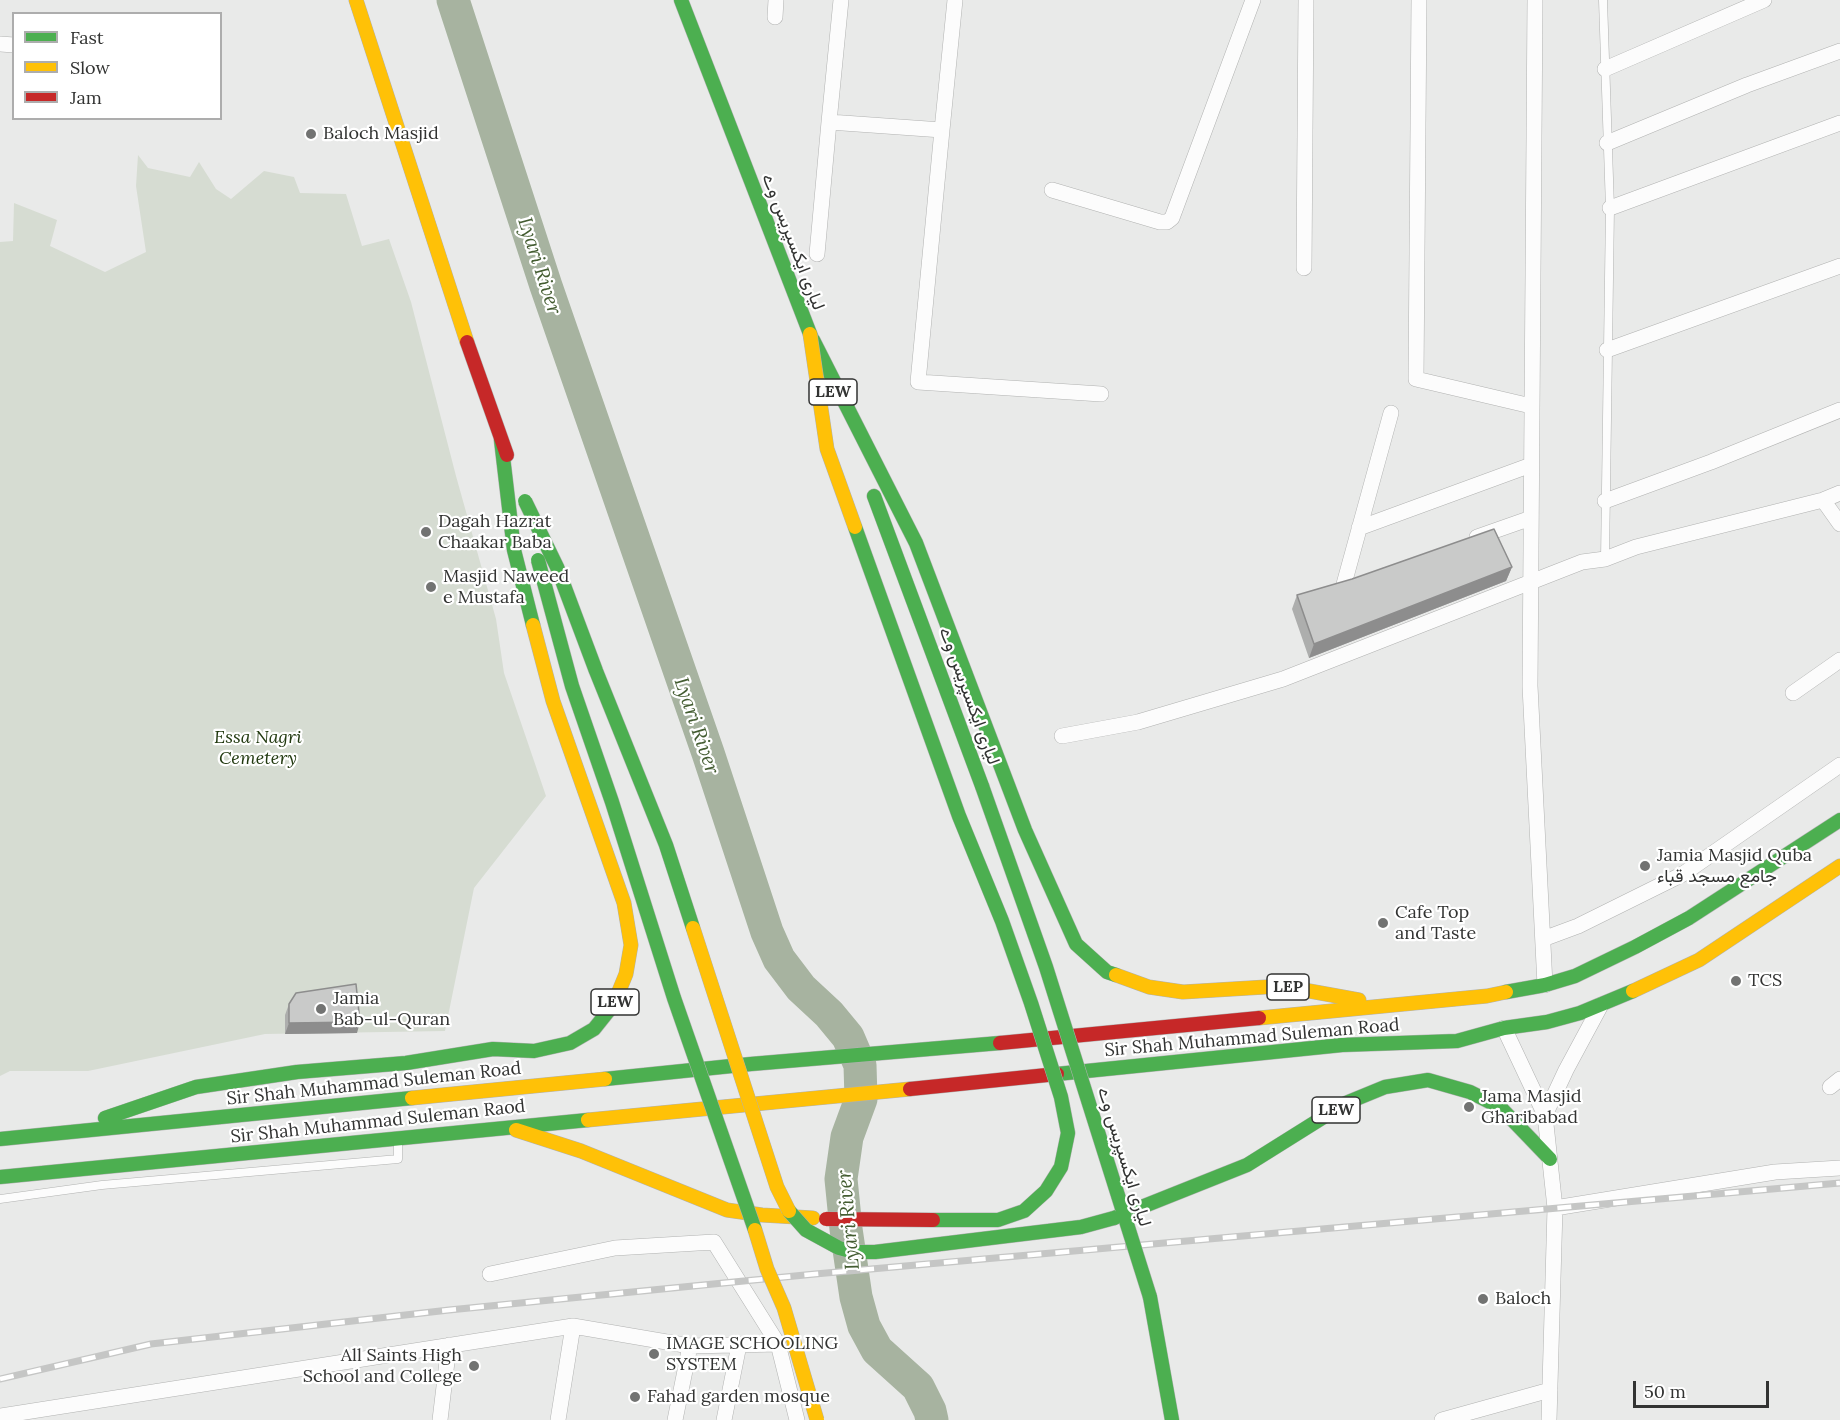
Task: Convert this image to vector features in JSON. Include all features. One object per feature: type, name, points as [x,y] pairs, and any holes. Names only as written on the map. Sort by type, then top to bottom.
[{"type":"highway","name":"LEW","points":[[356,0],[501,440],[525,501],[557,567],[666,845],[777,1187],[786,1207],[806,1230],[839,1248],[865,1252],[1081,1227],[1114,1218],[1247,1165],[1346,1103],[1385,1087],[1428,1080],[1470,1092],[1500,1107],[1550,1159]]},
{"type":"highway","name":"لیاری ایکسپریس وے","points":[[681,0],[900,560],[1046,967],[1150,1297],[1172,1420]]},
{"type":"highway","name":"LEW","points":[[810,334],[916,543],[1025,830],[1076,944],[1107,972],[1149,987],[1183,992]]},
{"type":"highway","name":"LEW","points":[[505,1127],[581,1151],[727,1210],[762,1215],[826,1219],[998,1221],[1023,1211],[1046,1191],[1061,1167],[1068,1134],[1061,1096],[1013,952],[959,816],[827,449],[810,334]]},
{"type":"highway","name":"LEW","points":[[61,1133],[196,1087],[297,1072],[406,1063],[493,1049],[534,1051],[570,1043],[594,1029],[614,1004],[626,974],[631,945],[624,903],[553,701],[514,550],[501,440]]},
{"type":"highway","name":"LEW","points":[[525,501],[542,576],[572,686],[612,802],[674,998],[760,1243],[767,1269],[784,1308],[817,1420]]},
{"type":"highway","name":"Sir Shah Muhammad Suleman Road","points":[[0,1138],[751,1064],[1017,1042],[1487,996],[1546,994],[1575,976],[1689,918],[1840,820]]},
{"type":"highway","name":"Sir Shah Muhammad Suleman Road","points":[[760,1104],[1342,1045],[1457,1041],[1504,1028],[1547,1022],[1601,1005],[1665,978],[1699,960],[1840,866]]},
{"type":"highway","name":"LEP","points":[[1183,992],[1282,986],[1392,1006]]},
{"type":"highway","points":[[1546,994],[1547,1022]]},
{"type":"highway","points":[[1439,1053],[1457,1041]]},
{"type":"highway","points":[[1385,1087],[1412,1070]]},
{"type":"highway","name":"Sir Shah Muhammad Suleman Raod","points":[[0,1177],[760,1104]]},
{"type":"street","points":[[775,17],[776,0]]},
{"type":"street","points":[[817,254],[841,0]]},
{"type":"street","points":[[955,0],[918,381],[1101,394]]},
{"type":"street","points":[[1052,190],[1160,222],[1167,222],[1173,218],[1253,0]]},
{"type":"street","points":[[1304,268],[1306,0]]},
{"type":"street","points":[[1419,0],[1416,379],[1532,406]]},
{"type":"street","points":[[1535,0],[1530,686],[1546,994]]},
{"type":"street","points":[[1605,69],[1764,0]]},
{"type":"street","points":[[1607,143],[1747,85],[1840,51]]},
{"type":"street","points":[[829,122],[942,130]]},
{"type":"street","points":[[1610,208],[1840,123]]},
{"type":"street","points":[[1607,350],[1840,266]]},
{"type":"street","points":[[1605,501],[1840,410]]},
{"type":"street","points":[[1366,576],[1339,586],[1359,528],[1391,414]]},
{"type":"street","points":[[1359,528],[1531,465]]},
{"type":"street","points":[[1062,736],[1138,722],[1283,679],[1582,562],[1605,559],[1636,547],[1823,500],[1840,493]]},
{"type":"street","points":[[1823,500],[1840,524]]},
{"type":"street","points":[[1465,541],[1531,518]]},
{"type":"street","points":[[1793,693],[1840,660]]},
{"type":"street","points":[[1543,939],[1578,926],[1683,874],[1840,765]]},
{"type":"street","points":[[1545,1115],[1601,1005]]},
{"type":"street","points":[[1504,1028],[1545,1115],[1555,1208],[1549,1420]]},
{"type":"street","points":[[1555,1208],[1775,1172],[1840,1168]]},
{"type":"street","points":[[490,1274],[615,1248],[714,1242],[778,1344],[797,1420]]},
{"type":"street","points":[[3,1417],[573,1326],[690,1346],[778,1344]]},
{"type":"street","points":[[558,1420],[573,1326]]},
{"type":"street","points":[[440,1420],[449,1345]]},
{"type":"street","points":[[724,1420],[739,1345]]},
{"type":"street","points":[[675,1420],[690,1346]]},
{"type":"street","points":[[1442,1420],[1550,1390]]},
{"type":"lane","points":[[1603,0],[1610,208],[1605,559]]},
{"type":"lane","points":[[0,1199],[102,1185],[398,1159],[398,1137]]},
{"type":"green space","name":"Essa Nagri Cemetery","points":[[138,155],[148,168],[190,177],[199,162],[216,189],[231,199],[264,171],[294,177],[300,193],[346,194],[362,246],[389,239],[411,302],[496,619],[504,673],[546,796],[474,888],[445,1031],[265,1034],[88,1071],[10,1071],[0,1076],[0,242],[13,241],[14,203],[57,220],[50,246],[105,272],[146,252],[136,186]]},
{"type":"building","points":[[1494,529],[1512,567],[1314,644],[1297,595],[1352,579]]},
{"type":"building","name":"Jamia Bab-ul-Quran","points":[[356,984],[360,1022],[289,1023],[289,1004],[296,993]]},
{"type":"waterway","name":"Lyari River","points":[[453,0],[546,286],[708,753],[767,932],[779,959],[801,988],[829,1014],[848,1037],[860,1065],[861,1099],[847,1137],[841,1179],[856,1297],[864,1326],[877,1350],[918,1387],[932,1420]]},
{"type":"railway","points":[[0,1379],[151,1344],[449,1310],[815,1274],[1840,1183]]},
{"type":"traffic: fast","points":[[681,0],[819,357]]},
{"type":"traffic: fast","points":[[813,340],[916,543],[1025,830],[1076,944],[1107,972],[1116,975]]},
{"type":"traffic: fast","points":[[501,440],[514,550],[533,625]]},
{"type":"traffic: fast","points":[[874,496],[982,786]]},
{"type":"traffic: fast","points":[[525,501],[557,567],[666,845],[693,928]]},
{"type":"traffic: fast","points":[[855,527],[959,816],[1002,921],[1031,1003],[1061,1097],[1068,1133],[1061,1167],[1046,1191],[1024,1211],[998,1220],[933,1220]]},
{"type":"traffic: fast","points":[[538,560],[572,686],[612,802],[674,998],[755,1230]]},
{"type":"traffic: fast","points":[[982,786],[1046,967],[1150,1297]]},
{"type":"traffic: fast","points":[[1506,992],[1545,985],[1575,976],[1635,947],[1689,918],[1840,820]]},
{"type":"traffic: fast","points":[[1057,1074],[1342,1045],[1457,1041],[1504,1028],[1547,1022],[1580,1013],[1633,991]]},
{"type":"traffic: fast","points":[[105,1118],[196,1087],[297,1072],[406,1063],[493,1049],[534,1051],[570,1043],[594,1029],[614,1004],[617,996]]},
{"type":"traffic: fast","points":[[605,1079],[1000,1043]]},
{"type":"traffic: fast","points":[[1114,1218],[1247,1165],[1346,1103],[1385,1087],[1428,1080],[1470,1092],[1500,1107],[1550,1159]]},
{"type":"traffic: fast","points":[[0,1139],[412,1098]]},
{"type":"traffic: fast","points":[[0,1177],[588,1120]]},
{"type":"traffic: fast","points":[[789,1211],[806,1230],[839,1248],[854,1252],[875,1252],[1081,1227],[1114,1218]]},
{"type":"traffic: fast","points":[[1150,1297],[1172,1420]]},
{"type":"traffic: slow","points":[[356,0],[467,342]]},
{"type":"traffic: slow","points":[[810,334],[827,449],[855,527]]},
{"type":"traffic: slow","points":[[533,625],[553,701],[624,903],[631,945],[626,974],[617,996]]},
{"type":"traffic: slow","points":[[1633,991],[1699,960],[1840,866]]},
{"type":"traffic: slow","points":[[693,928],[777,1187],[789,1211]]},
{"type":"traffic: slow","points":[[1116,975],[1149,987],[1183,992],[1282,986],[1359,1000]]},
{"type":"traffic: slow","points":[[1259,1018],[1487,996],[1506,992]]},
{"type":"traffic: slow","points":[[412,1098],[605,1079]]},
{"type":"traffic: slow","points":[[588,1120],[910,1089]]},
{"type":"traffic: slow","points":[[516,1130],[581,1151],[727,1210],[813,1218]]},
{"type":"traffic: slow","points":[[755,1230],[767,1269],[784,1308],[817,1420]]},
{"type":"traffic: jam","points":[[467,342],[507,455]]},
{"type":"traffic: jam","points":[[1000,1043],[1259,1018]]},
{"type":"traffic: jam","points":[[910,1089],[1057,1074]]},
{"type":"traffic: jam","points":[[826,1219],[933,1220]]},
{"type":"place","name":"Baloch Masjid","points":[[311,134]]},
{"type":"place","name":"Dagah Hazrat Chaakar Baba","points":[[426,532]]},
{"type":"place","name":"Masjid Naweed e Mustafa","points":[[431,587]]},
{"type":"place","name":"Jamia Masjid Quba جامع مسجد قباء","points":[[1645,866]]},
{"type":"place","name":"Cafe Top and Taste","points":[[1383,923]]},
{"type":"place","name":"TCS","points":[[1736,981]]},
{"type":"place","name":"Jamia Bab-ul-Quran","points":[[321,1009]]},
{"type":"place","name":"Jama Masjid Gharibabad","points":[[1469,1107]]},
{"type":"place","name":"Baloch","points":[[1483,1299]]},
{"type":"place","name":"IMAGE SCHOOLING SYSTEM","points":[[654,1354]]},
{"type":"place","name":"All Saints High School and College","points":[[474,1366]]},
{"type":"place","name":"Fahad garden mosque","points":[[635,1397]]}]
